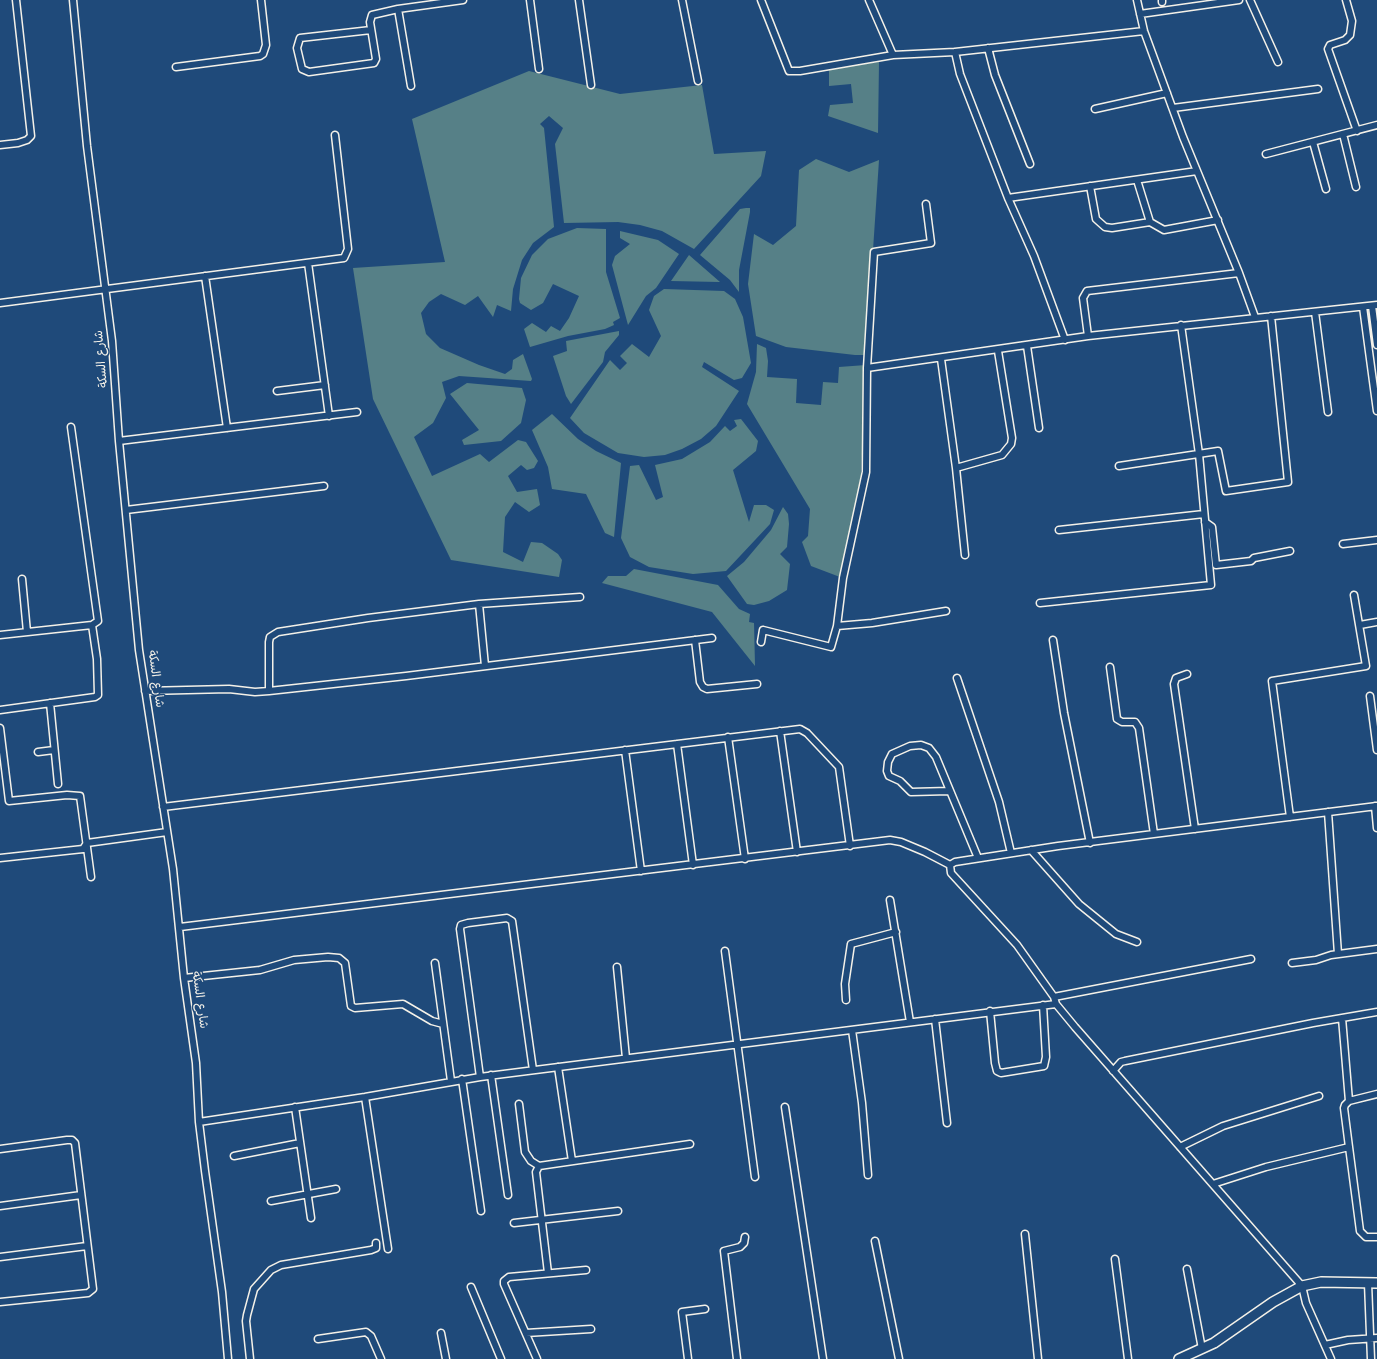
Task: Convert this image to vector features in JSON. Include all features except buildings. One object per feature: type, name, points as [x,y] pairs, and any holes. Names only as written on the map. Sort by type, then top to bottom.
[{"type":"main road","points":[[1179,1359],[1202,1349],[1227,1335],[1273,1302],[1302,1286],[1321,1282],[1373,1283]]},
{"type":"street","points":[[0,145],[18,143],[27,140],[30,136],[31,129],[16,0]]},
{"type":"street","name":"شارع السكة","points":[[73,0],[87,146],[114,355],[119,442],[139,650],[180,927],[184,978],[196,1063],[199,1122],[222,1292],[228,1359]]},
{"type":"street","points":[[176,67],[260,56],[263,54],[266,45],[261,0]]},
{"type":"street","points":[[371,30],[300,38],[298,48],[302,69],[309,72],[374,63],[376,56],[371,30],[370,19],[372,15],[419,3],[463,0]]},
{"type":"street","points":[[530,0],[539,69]]},
{"type":"street","points":[[579,0],[592,85]]},
{"type":"street","points":[[682,0],[698,81]]},
{"type":"street","points":[[761,0],[789,71],[800,71],[893,55],[955,52],[1144,31]]},
{"type":"street","points":[[869,0],[893,55]]},
{"type":"street","points":[[1137,0],[1144,31],[1167,93],[1255,317]]},
{"type":"street","points":[[1140,14],[1239,0]]},
{"type":"street","points":[[1250,0],[1278,62]]},
{"type":"street","points":[[1346,0],[1352,21],[1350,35],[1345,40],[1330,45],[1328,50],[1357,131]]},
{"type":"street","points":[[398,9],[411,86]]},
{"type":"street","points":[[988,48],[996,75],[1030,164]]},
{"type":"street","points":[[955,52],[960,74],[1008,198],[1034,256],[1065,340]]},
{"type":"street","points":[[1173,108],[1318,90]]},
{"type":"street","points":[[1095,109],[1167,93]]},
{"type":"street","points":[[1266,154],[1377,126]]},
{"type":"street","points":[[1342,134],[1356,187]]},
{"type":"street","points":[[0,303],[105,288],[344,258],[348,249],[335,135]]},
{"type":"street","points":[[1313,142],[1326,189]]},
{"type":"street","points":[[1008,198],[1197,171]]},
{"type":"street","points":[[1137,180],[1150,222]]},
{"type":"street","points":[[1090,186],[1096,219],[1100,224],[1112,228],[1150,222],[1164,230],[1218,220]]},
{"type":"street","points":[[761,642],[763,630],[831,647],[837,626],[843,578],[866,472],[867,368],[874,252],[932,243],[926,204]]},
{"type":"street","points":[[308,263],[329,416]]},
{"type":"street","points":[[1088,336],[1083,298],[1087,291],[1239,273]]},
{"type":"street","points":[[205,276],[227,428]]},
{"type":"street","points":[[867,368],[1088,336],[1255,317],[1375,306],[1377,345]]},
{"type":"street","points":[[1363,307],[1377,409]]},
{"type":"street","points":[[1314,312],[1328,412]]},
{"type":"street","points":[[1119,466],[1218,451],[1226,491],[1288,482],[1271,316]]},
{"type":"street","points":[[1040,603],[1211,586],[1199,454],[1181,325]]},
{"type":"street","points":[[1027,346],[1039,428]]},
{"type":"street","points":[[956,468],[1002,455],[1011,444],[1012,438],[998,350]]},
{"type":"street","points":[[941,358],[956,468],[964,555]]},
{"type":"street","points":[[277,391],[325,385]]},
{"type":"street","points":[[119,442],[357,412]]},
{"type":"street","points":[[0,635],[92,625],[98,621],[71,427]]},
{"type":"street","points":[[126,510],[324,486]]},
{"type":"street","points":[[1059,530],[1204,514]]},
{"type":"street","points":[[1205,522],[1212,527],[1216,566],[1251,561],[1254,558],[1290,551]]},
{"type":"street","points":[[1343,544],[1377,540]]},
{"type":"street","points":[[22,579],[27,632]]},
{"type":"street","points":[[1290,817],[1272,681],[1366,666],[1354,595]]},
{"type":"street","points":[[269,691],[269,642],[274,634],[368,618],[479,604],[580,597]]},
{"type":"street","points":[[479,604],[485,666]]},
{"type":"street","points":[[837,626],[872,623],[946,611]]},
{"type":"street","points":[[1360,625],[1377,622]]},
{"type":"street","points":[[0,710],[95,697],[98,695],[97,659],[92,625]]},
{"type":"street","points":[[145,691],[229,689],[255,692],[269,691],[712,638]]},
{"type":"street","points":[[695,640],[700,682],[702,687],[707,689],[757,684]]},
{"type":"street","points":[[1053,640],[1064,713],[1090,843]]},
{"type":"street","points":[[1110,666],[1117,719],[1122,722],[1135,722],[1139,728],[1154,834]]},
{"type":"street","points":[[1187,674],[1176,678],[1174,684],[1195,829]]},
{"type":"street","points":[[957,678],[999,802],[1011,854]]},
{"type":"street","points":[[1370,696],[1377,750]]},
{"type":"street","points":[[50,703],[58,784]]},
{"type":"street","points":[[0,728],[9,802],[67,795],[80,796],[91,877]]},
{"type":"street","points":[[163,807],[728,737],[780,731],[804,730],[839,767],[850,846]]},
{"type":"street","points":[[780,731],[797,852]]},
{"type":"street","points":[[728,737],[744,859]]},
{"type":"street","points":[[677,744],[693,865]]},
{"type":"street","points":[[949,792],[911,792],[900,781],[889,776],[887,771],[892,754],[910,746],[921,745],[930,748],[936,757],[949,792],[978,858]]},
{"type":"street","points":[[38,752],[54,750]]},
{"type":"street","points":[[625,750],[641,872]]},
{"type":"street","points":[[950,865],[955,862],[1031,850],[1376,806],[1377,828]]},
{"type":"street","points":[[1328,812],[1338,954]]},
{"type":"street","points":[[86,843],[167,832]]},
{"type":"street","points":[[180,927],[641,872],[890,840],[901,842],[950,865]]},
{"type":"street","points":[[0,858],[83,849],[86,843]]},
{"type":"street","points":[[1031,850],[1079,904],[1116,934],[1136,942]]},
{"type":"street","points":[[950,865],[951,873],[1017,945],[1054,997],[1056,1004],[1240,1217],[1302,1286],[1306,1303],[1331,1359]]},
{"type":"street","points":[[890,900],[910,1022]]},
{"type":"street","points":[[480,1077],[460,929],[461,925],[468,923],[507,918],[512,921],[533,1070]]},
{"type":"street","points":[[846,1000],[845,984],[851,944],[896,932]]},
{"type":"street","points":[[1292,963],[1316,960],[1338,954],[1377,949]]},
{"type":"street","points":[[725,951],[755,1177]]},
{"type":"street","points":[[184,978],[260,970],[294,960],[328,957],[340,958],[345,963],[351,1006],[355,1008],[403,1004],[432,1021],[443,1024]]},
{"type":"street","points":[[1054,997],[1251,959]]},
{"type":"street","points":[[434,963],[451,1081]]},
{"type":"street","points":[[617,967],[626,1058]]},
{"type":"street","points":[[199,1122],[365,1097],[491,1075],[738,1045],[990,1011],[1056,1004]]},
{"type":"street","points":[[990,1011],[995,1063],[997,1071],[1001,1072],[1044,1066],[1046,1057],[1043,1005]]},
{"type":"street","points":[[1113,1071],[1121,1062],[1125,1061],[1377,1012]]},
{"type":"street","points":[[1342,1018],[1349,1101]]},
{"type":"street","points":[[935,1019],[947,1123]]},
{"type":"street","points":[[852,1030],[862,1103],[868,1175]]},
{"type":"street","points":[[558,1066],[572,1161]]},
{"type":"street","points":[[491,1075],[508,1195]]},
{"type":"street","points":[[462,1079],[481,1211]]},
{"type":"street","points":[[1377,1094],[1349,1101],[1344,1108],[1360,1231],[1366,1237],[1377,1237]]},
{"type":"street","points":[[1180,1148],[1223,1126],[1319,1096]]},
{"type":"street","points":[[365,1097],[388,1250]]},
{"type":"street","points":[[519,1104],[525,1152],[531,1161],[539,1166],[690,1144]]},
{"type":"street","points":[[294,1107],[312,1218]]},
{"type":"street","points":[[785,1107],[823,1359]]},
{"type":"street","points":[[0,1149],[72,1140],[76,1146],[93,1289],[91,1292],[0,1302]]},
{"type":"street","points":[[234,1156],[300,1143]]},
{"type":"street","points":[[1213,1184],[1266,1168],[1350,1147]]},
{"type":"street","points":[[539,1166],[536,1168],[536,1172],[548,1273]]},
{"type":"street","points":[[271,1201],[336,1190]]},
{"type":"street","points":[[0,1206],[81,1195]]},
{"type":"street","points":[[514,1223],[618,1211]]},
{"type":"street","points":[[1025,1234],[1038,1359]]},
{"type":"street","points":[[737,1359],[724,1251],[740,1247],[744,1243],[745,1237]]},
{"type":"street","points":[[875,1241],[899,1359]]},
{"type":"street","points":[[250,1359],[246,1321],[247,1315],[254,1289],[271,1270],[281,1265],[371,1250],[376,1248],[376,1243]]},
{"type":"street","points":[[0,1257],[87,1246]]},
{"type":"street","points":[[1115,1259],[1128,1359]]},
{"type":"street","points":[[1187,1269],[1202,1349]]},
{"type":"street","points":[[537,1359],[504,1281],[509,1277],[586,1270]]},
{"type":"street","points":[[1371,1359],[1374,1338],[1373,1283]]},
{"type":"street","points":[[471,1287],[501,1359]]},
{"type":"street","points":[[688,1359],[682,1312],[705,1310]]},
{"type":"street","points":[[526,1333],[591,1329]]},
{"type":"street","points":[[318,1339],[366,1332],[371,1336],[381,1359]]},
{"type":"street","points":[[441,1333],[446,1359]]},
{"type":"street","points":[[1325,1345],[1374,1338]]},
{"type":"green space","points":[[879,62],[878,133],[828,116],[830,105],[853,103],[851,84],[829,86],[829,69]]},
{"type":"green space","points":[[529,71],[620,94],[702,85],[714,154],[766,151],[761,176],[694,249],[662,231],[640,225],[618,222],[564,223],[555,144],[563,128],[549,116],[540,124],[544,128],[554,227],[533,243],[522,260],[513,289],[511,311],[497,305],[493,317],[478,296],[465,305],[441,294],[429,302],[421,313],[426,334],[440,348],[479,365],[505,374],[512,369],[513,360],[523,354],[532,379],[531,381],[459,376],[442,382],[446,398],[433,423],[414,437],[432,476],[480,454],[489,462],[518,440],[526,442],[538,461],[534,468],[527,470],[521,465],[508,476],[517,492],[537,489],[540,505],[529,512],[515,502],[505,517],[503,552],[523,562],[531,542],[542,543],[558,554],[562,560],[559,577],[451,560],[373,399],[353,268],[445,262],[412,119]]},
{"type":"green space","points":[[816,159],[849,172],[879,160],[866,355],[786,347],[756,336],[748,284],[754,234],[773,245],[796,226],[799,170]]},
{"type":"green space","points":[[750,208],[750,212],[739,270],[739,292],[730,280],[700,255],[740,209]]},
{"type":"green space","points":[[577,228],[606,229],[606,272],[620,318],[613,322],[614,325],[605,329],[568,336],[530,347],[524,329],[532,323],[546,332],[551,326],[560,331],[569,318],[579,296],[553,284],[543,303],[531,310],[520,303],[521,278],[532,255],[548,239]]},
{"type":"green space","points":[[620,231],[658,240],[679,254],[656,288],[646,296],[628,325],[612,265],[615,256],[630,244],[620,238]]},
{"type":"green space","points":[[689,255],[720,282],[671,281]]},
{"type":"green space","points":[[664,289],[724,291],[735,299],[743,317],[751,363],[742,378],[734,380],[704,362],[702,367],[739,391],[716,426],[701,439],[682,449],[665,455],[644,457],[618,453],[584,433],[570,418],[610,360],[620,370],[627,363],[620,356],[632,344],[649,357],[661,336],[649,310],[654,296]]},
{"type":"green space","points":[[619,331],[619,335],[605,352],[603,362],[571,404],[566,396],[553,356],[567,351],[566,341]]},
{"type":"green space","points":[[757,344],[766,348],[768,361],[767,377],[797,379],[796,403],[821,405],[823,382],[838,383],[839,367],[866,365],[861,476],[840,577],[811,566],[802,542],[808,536],[810,509],[747,404],[756,372]]},
{"type":"green space","points":[[467,383],[522,388],[526,400],[521,423],[501,441],[464,445],[462,440],[479,430],[450,394]]},
{"type":"green space","points":[[552,414],[578,439],[596,451],[621,463],[614,537],[605,533],[586,494],[552,489],[548,467],[532,430]]},
{"type":"green space","points":[[741,419],[758,441],[756,451],[733,470],[749,522],[754,505],[766,505],[774,510],[770,524],[726,571],[693,574],[649,567],[630,557],[621,538],[630,466],[639,465],[656,500],[663,497],[655,465],[682,459],[710,442],[725,426],[730,431],[737,426],[734,420]]},
{"type":"green space","points":[[783,507],[788,514],[789,524],[787,547],[780,554],[790,564],[787,590],[769,601],[754,605],[747,604],[727,576],[744,562],[771,530]]},
{"type":"green space","points":[[634,569],[718,585],[739,609],[750,614],[749,622],[754,623],[755,666],[712,612],[602,583],[608,576],[626,576]]}]
